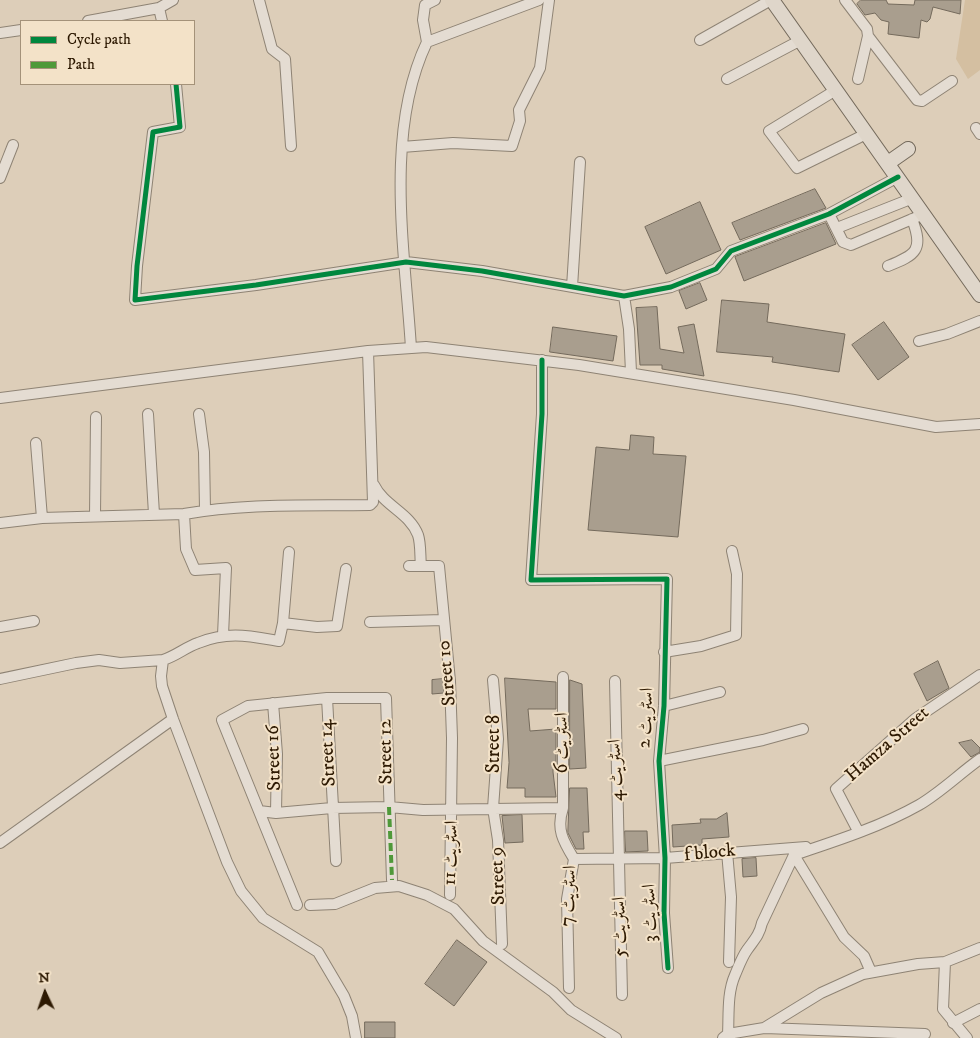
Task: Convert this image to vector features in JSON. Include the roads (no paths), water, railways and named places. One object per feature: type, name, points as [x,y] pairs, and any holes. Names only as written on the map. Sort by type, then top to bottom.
[{"type":"main road","points":[[771,0],[913,198],[918,217],[980,295]]},
{"type":"main road","points":[[888,163],[908,149]]},
{"type":"street","points":[[94,20],[160,8],[173,0]]},
{"type":"street","points":[[259,0],[272,49],[285,59],[291,146]]},
{"type":"street","points":[[411,348],[401,191],[402,131],[415,67],[427,42],[423,20],[426,5],[434,0]]},
{"type":"street","points":[[427,42],[538,0]]},
{"type":"street","points":[[402,147],[453,143],[512,146],[520,121],[519,110],[540,68],[549,0]]},
{"type":"street","points":[[700,40],[771,0]]},
{"type":"street","points":[[845,0],[867,29],[868,36],[858,79]]},
{"type":"street","points":[[160,8],[162,20]]},
{"type":"street","points":[[0,33],[20,30]]},
{"type":"street","points":[[868,36],[920,102],[952,81]]},
{"type":"street","points":[[727,79],[799,41]]},
{"type":"street","points":[[176,85],[180,127],[153,132],[136,266],[135,300],[406,262],[482,271],[624,296],[671,287],[716,269],[730,251],[829,214],[898,177]]},
{"type":"street","points":[[836,90],[769,131],[782,152],[797,168],[866,134]]},
{"type":"street","points":[[0,178],[13,145]]},
{"type":"street","points":[[572,287],[580,162]]},
{"type":"street","points":[[837,228],[913,198]]},
{"type":"street","points":[[829,214],[843,242],[851,245],[918,217],[916,251],[911,256],[888,266]]},
{"type":"street","points":[[624,296],[629,328],[631,372]]},
{"type":"street","points":[[919,341],[947,334],[980,321]]},
{"type":"street","points":[[0,398],[368,351],[426,347],[631,372],[936,427],[980,424]]},
{"type":"street","points":[[0,523],[42,518],[184,514],[204,510],[370,505],[373,502],[368,351]]},
{"type":"street","name":"اسٹریٹ 2","points":[[542,360],[542,414],[531,580],[667,580],[664,706],[660,761],[666,858]]},
{"type":"street","points":[[148,414],[154,514]]},
{"type":"street","points":[[199,414],[204,452],[204,510]]},
{"type":"street","points":[[95,516],[96,417]]},
{"type":"street","points":[[36,443],[42,518]]},
{"type":"street","points":[[372,482],[379,496],[404,515],[418,534],[421,566]]},
{"type":"street","points":[[184,514],[186,549],[195,570],[226,568],[223,634]]},
{"type":"street","points":[[664,652],[701,646],[736,635],[737,574],[732,551]]},
{"type":"street","points":[[0,679],[91,661],[120,663],[163,660],[174,657],[196,643],[223,634],[280,641],[289,552]]},
{"type":"street","name":"Street 10","points":[[409,566],[439,566],[442,620],[450,681],[453,810]]},
{"type":"street","points":[[283,623],[316,627],[337,626],[346,569]]},
{"type":"street","points":[[370,622],[442,620]]},
{"type":"street","points":[[0,627],[34,621]]},
{"type":"street","points":[[163,660],[162,686],[173,719],[227,862],[241,891],[263,918],[318,952],[347,1002],[356,1038]]},
{"type":"street","name":"Hamza Street","points":[[858,831],[836,789],[915,719],[980,675]]},
{"type":"street","name":"اسٹریٹ 6","points":[[563,677],[563,808]]},
{"type":"street","name":"Street 8","points":[[493,680],[498,738],[493,808]]},
{"type":"street","name":"اسٹریٹ 4","points":[[615,681],[615,753],[620,859]]},
{"type":"street","points":[[664,706],[720,692]]},
{"type":"street","points":[[297,905],[222,720],[248,706],[327,698]]},
{"type":"street","name":"Street 12","points":[[327,698],[386,698],[392,880]]},
{"type":"street","name":"Street 14","points":[[327,698],[336,862]]},
{"type":"street","name":"Street 16","points":[[273,703],[277,754],[276,813]]},
{"type":"street","points":[[0,843],[173,719]]},
{"type":"street","points":[[660,761],[763,740],[803,729]]},
{"type":"street","points":[[925,1034],[764,1028],[725,1036],[730,992],[734,976],[746,950],[754,943],[760,933],[762,923],[794,855],[858,831],[918,805],[944,789],[980,759]]},
{"type":"street","points":[[259,811],[276,813],[332,808],[389,807],[453,810],[563,808]]},
{"type":"street","name":"Street 9","points":[[493,808],[498,840],[502,944]]},
{"type":"street","name":"اسٹریٹ 7","points":[[563,808],[559,821],[560,836],[574,859],[567,900],[569,988]]},
{"type":"street","name":"اسٹریٹ 11","points":[[450,895],[453,810]]},
{"type":"street","name":"f block","points":[[574,859],[666,858],[727,852],[817,847]]},
{"type":"street","points":[[727,852],[731,897],[729,962]]},
{"type":"street","points":[[794,855],[844,937],[864,956],[871,972]]},
{"type":"street","name":"اسٹریٹ 3","points":[[666,858],[664,913],[668,968]]},
{"type":"street","name":"اسٹریٹ 5","points":[[620,859],[622,995]]},
{"type":"street","points":[[310,905],[335,904],[375,888],[399,886],[426,895],[454,909],[483,941],[553,992],[571,1010],[616,1038]]},
{"type":"street","points":[[764,1028],[821,993],[871,972],[945,962],[980,948]]},
{"type":"street","points":[[945,962],[943,1008],[953,1023],[967,1038]]},
{"type":"street","points":[[953,1023],[980,1009]]}]
